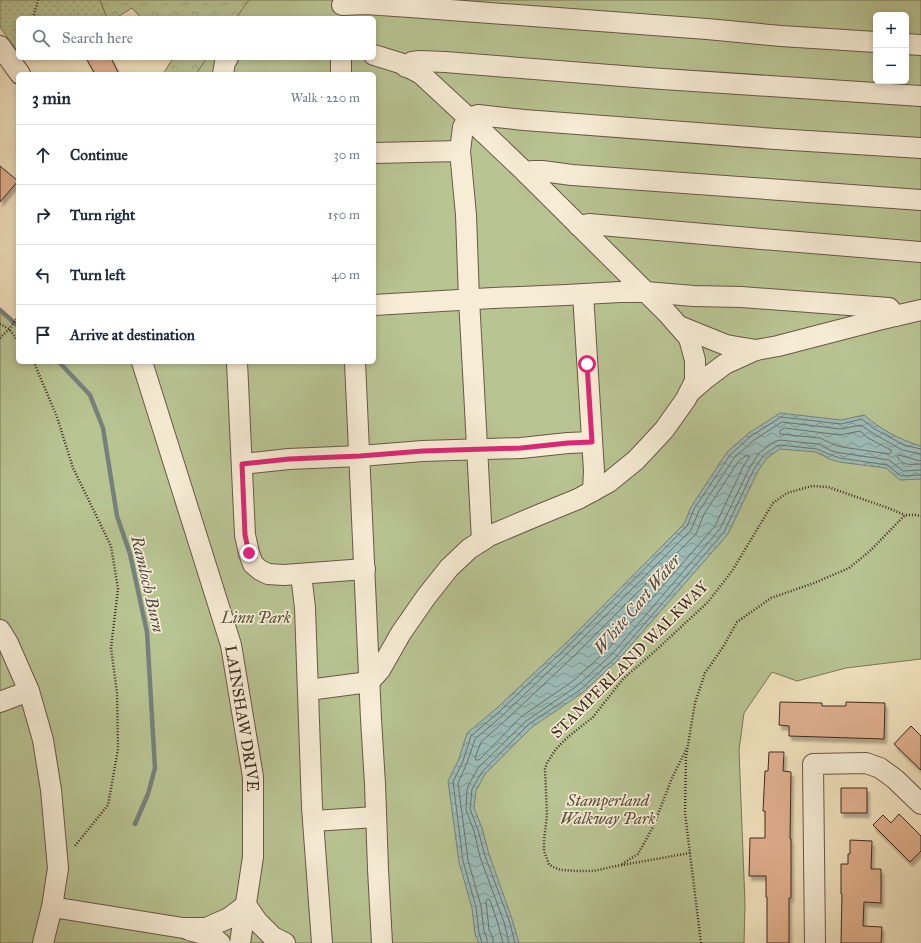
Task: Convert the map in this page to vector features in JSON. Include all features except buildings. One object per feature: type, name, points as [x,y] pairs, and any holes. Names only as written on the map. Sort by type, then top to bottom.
[{"type":"street","points":[[342,8],[366,4],[873,42]]},
{"type":"street","points":[[909,44],[921,45]]},
{"type":"street","points":[[0,46],[19,72]]},
{"type":"street","points":[[308,690],[369,682],[380,670],[401,633],[426,597],[449,568],[469,549],[489,536],[578,500],[609,482],[636,460],[664,430],[686,400],[695,381],[695,360],[689,338],[668,314],[527,174],[421,74],[400,63],[376,56]]},
{"type":"street","points":[[223,72],[226,60]]},
{"type":"street","points":[[340,60],[341,72]]},
{"type":"street","points":[[406,67],[412,62],[445,62],[656,79],[921,96]]},
{"type":"street","points":[[482,541],[466,216],[460,151],[463,127],[468,118],[478,115],[524,120],[776,139],[921,148]]},
{"type":"street","points":[[498,146],[506,129],[524,120]]},
{"type":"street","points":[[376,153],[460,151]]},
{"type":"street","points":[[527,174],[532,171],[542,171],[572,175],[921,200]]},
{"type":"street","points":[[558,205],[561,186],[572,175]]},
{"type":"street","points":[[579,226],[589,224],[921,252]]},
{"type":"street","points":[[610,257],[621,236],[630,228]]},
{"type":"street","points":[[376,305],[469,299],[645,292],[694,296],[741,297],[889,308],[896,316]]},
{"type":"street","points":[[583,294],[594,471],[593,491]]},
{"type":"street","points":[[679,327],[679,314],[684,304],[694,296]]},
{"type":"street","points":[[689,393],[704,379],[725,364],[756,350],[921,310]]},
{"type":"street","points":[[679,327],[726,346],[756,350]]},
{"type":"street","name":"LAINSHAW DRIVE","points":[[143,364],[231,645],[253,777],[253,857],[240,943]]},
{"type":"street","points":[[237,364],[245,535],[253,564],[268,574],[284,575],[365,569]]},
{"type":"street","points":[[356,364],[369,682],[382,935],[366,943]]},
{"type":"street","points":[[242,464],[289,459],[360,456],[423,451],[521,448],[592,442]]},
{"type":"street","points":[[301,574],[305,608],[313,822],[322,943]]},
{"type":"street","points":[[0,630],[8,643],[29,691],[43,740],[51,790],[58,868],[52,907],[43,943]]},
{"type":"street","points":[[0,702],[29,691]]},
{"type":"street","points":[[816,943],[813,764],[866,763],[880,768],[895,779],[921,804]]},
{"type":"street","points":[[313,822],[376,817]]},
{"type":"street","points":[[183,928],[206,928],[230,918],[246,906],[257,922],[273,937],[285,943]]},
{"type":"street","points":[[52,907],[183,928],[211,936],[220,943]]},
{"type":"path","points":[[34,16],[38,0]]},
{"type":"path","points":[[0,338],[16,320]]},
{"type":"path","points":[[0,324],[9,329],[16,338]]},
{"type":"path","points":[[34,364],[57,417],[73,468],[111,546],[118,589],[111,648],[117,694],[118,749],[108,805],[58,868]]},
{"type":"path","name":"STAMPERLAND WALKWAY","points":[[690,853],[594,871],[561,870],[553,868],[549,864],[544,851],[547,815],[545,769],[547,762],[568,736],[593,717],[623,679],[708,602],[732,571],[773,503],[787,493],[812,486],[828,487],[905,515],[921,516]]},
{"type":"path","points":[[701,943],[685,813],[686,757],[695,703],[705,673],[723,647],[737,622],[771,598],[814,584],[849,568],[870,551],[905,515]]},
{"type":"path","points":[[620,865],[638,854],[653,827],[672,778],[688,746]]},
{"type":"green space","points":[[0,0],[100,0],[106,16],[16,16],[16,49],[0,27]]},
{"type":"green space","points":[[100,0],[297,0],[292,16],[139,16],[132,8],[119,16],[106,16]]},
{"type":"green space","name":"Linn Park","points":[[249,0],[921,0],[921,659],[846,668],[797,681],[772,672],[744,713],[739,750],[745,904],[744,943],[0,943],[0,310],[16,324],[16,364],[376,364],[376,72],[197,72],[206,60],[376,60],[376,16],[237,16]]},
{"type":"green space","points":[[172,60],[213,60],[201,72],[164,72]]},
{"type":"water","name":"White Cart Water","points":[[780,413],[841,420],[864,415],[891,434],[905,441],[921,446],[921,479],[900,480],[886,468],[839,462],[829,459],[816,452],[780,449],[767,458],[758,471],[728,534],[618,660],[582,693],[532,727],[485,774],[476,791],[474,808],[482,828],[489,854],[519,943],[479,943],[475,934],[472,908],[459,862],[448,781],[459,759],[467,733],[497,708],[567,642],[684,524],[691,507],[727,452],[749,433]]},
{"type":"waterway","name":"Ramloch Burn","points":[[0,310],[16,324]]},
{"type":"waterway","name":"Ramloch Burn","points":[[61,364],[90,395],[103,428],[117,516],[130,554],[147,632],[155,768],[148,794],[135,824]]},
{"type":"route","points":[[249,553],[245,535],[242,464],[289,459],[360,456],[423,451],[521,448],[592,442],[587,364]]},
{"type":"park label","name":"Stamperland Walkway Park","points":[[608,809]]}]
